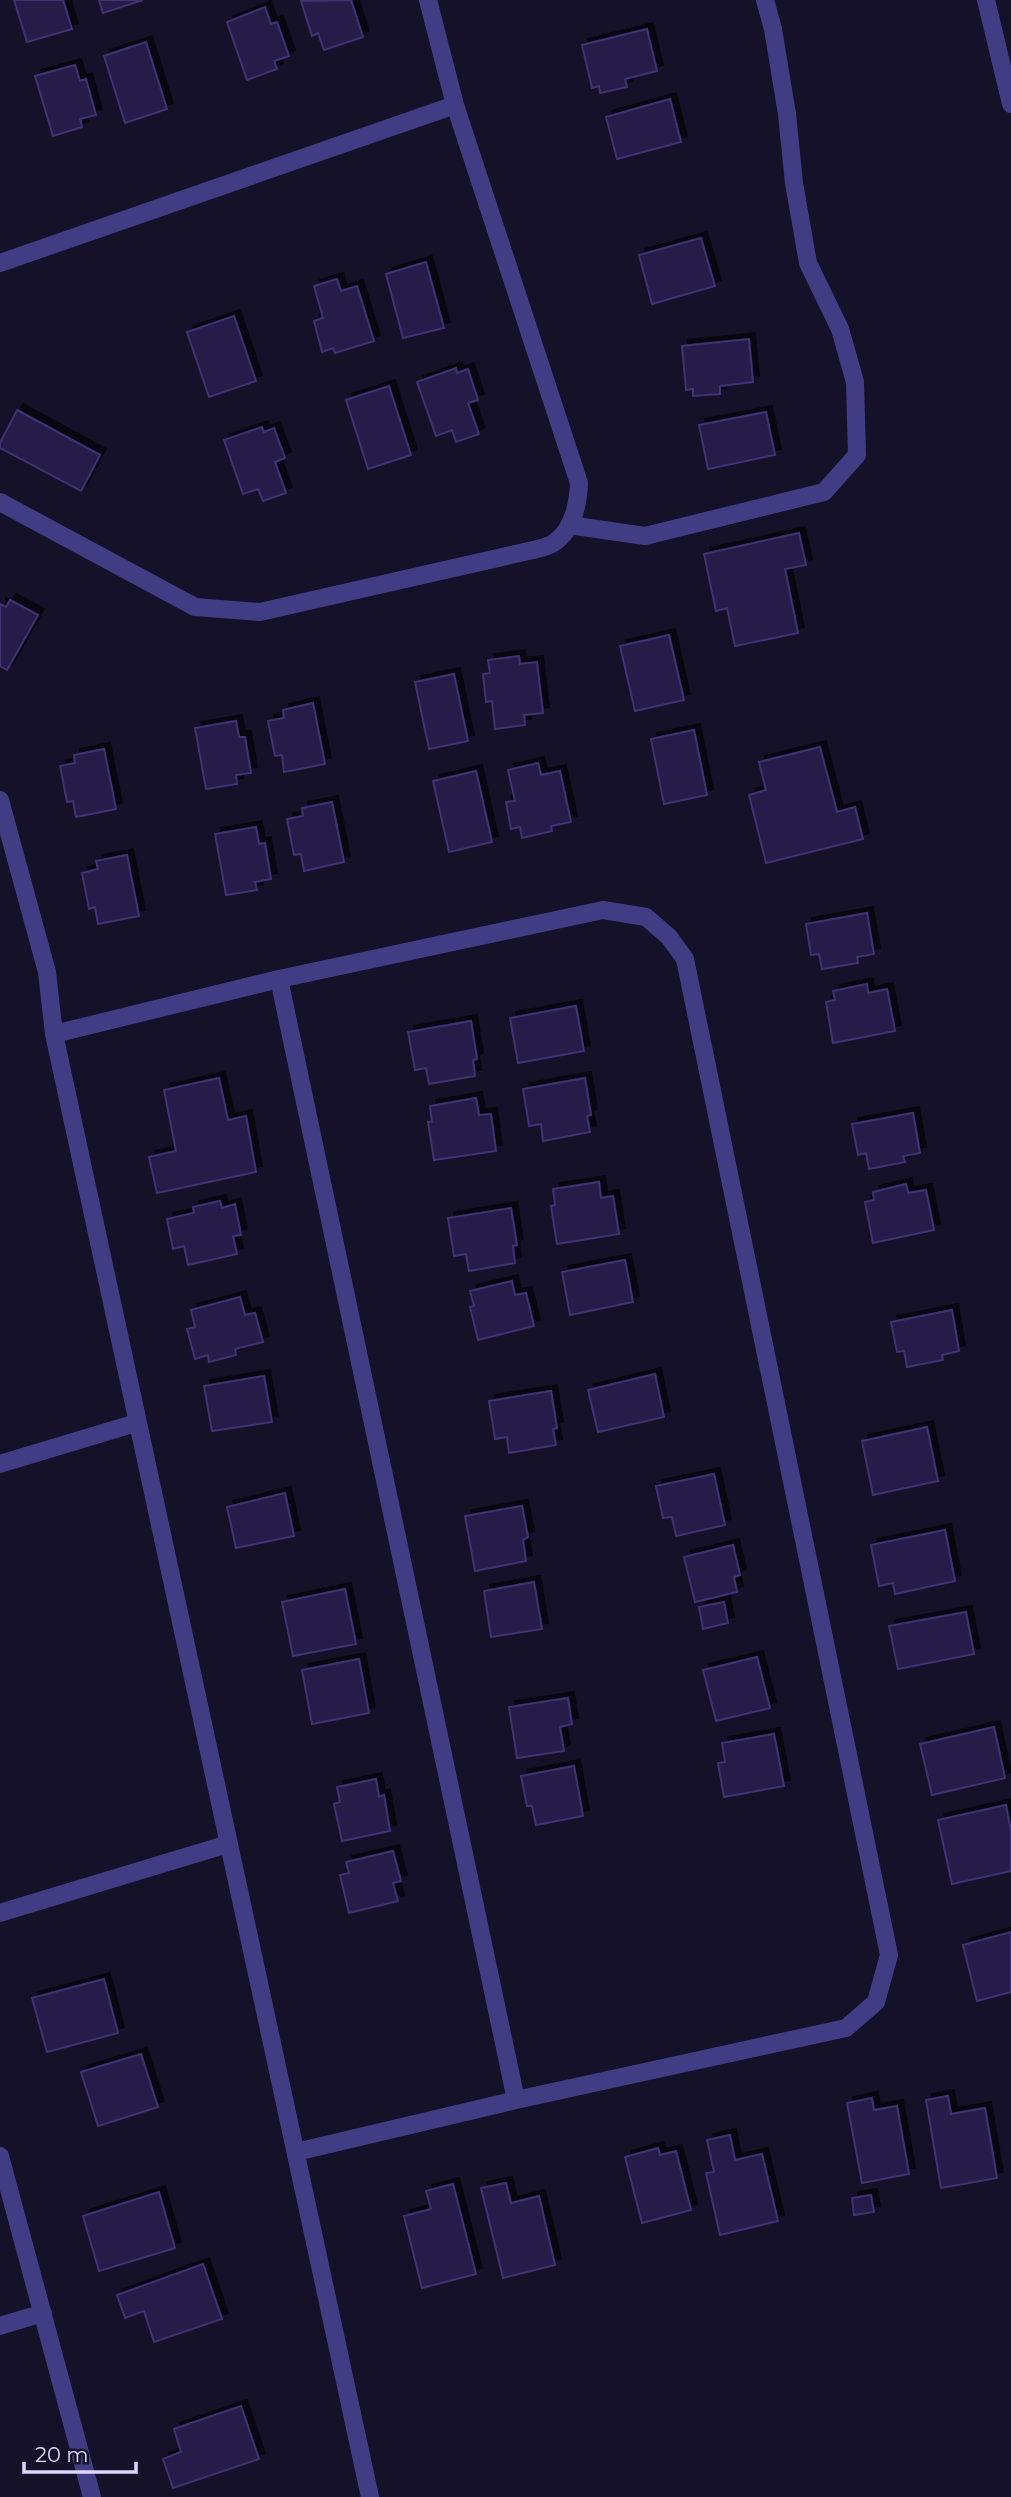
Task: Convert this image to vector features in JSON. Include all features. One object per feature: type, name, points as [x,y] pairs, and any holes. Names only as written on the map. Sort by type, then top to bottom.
[{"type":"street","points":[[0,502],[195,607],[260,612],[553,544],[569,525],[578,506],[579,483],[456,105],[428,0]]},
{"type":"street","points":[[569,525],[645,537],[824,492],[857,455],[855,382],[840,329],[808,263],[794,184],[788,114],[765,0]]},
{"type":"street","points":[[986,0],[1011,104]]},
{"type":"street","points":[[0,263],[456,105]]},
{"type":"street","points":[[0,800],[47,972],[54,1034],[136,1423],[370,2497]]},
{"type":"street","points":[[54,1034],[279,979],[603,910],[646,917],[669,937],[685,959],[888,1955],[876,2002],[846,2028],[516,2100],[296,2152]]},
{"type":"street","points":[[279,979],[516,2100]]},
{"type":"street","points":[[0,1464],[136,1423]]},
{"type":"street","points":[[0,1913],[228,1844]]},
{"type":"street","points":[[0,2157],[92,2497]]},
{"type":"street","points":[[0,2326],[43,2313]]},
{"type":"building","points":[[14,0],[63,0],[72,29],[27,42]]},
{"type":"building","points":[[99,0],[143,0],[103,13]]},
{"type":"building","points":[[351,0],[363,37],[324,50],[318,33],[312,36],[301,1]]},
{"type":"building","points":[[265,7],[271,24],[277,22],[289,56],[274,61],[277,69],[247,80],[227,22]]},
{"type":"building","points":[[647,29],[657,71],[625,79],[627,87],[600,93],[599,86],[592,88],[582,45]]},
{"type":"building","points":[[146,42],[167,109],[125,123],[104,56]]},
{"type":"building","points":[[75,65],[80,81],[86,79],[96,115],[80,119],[82,127],[53,136],[35,76]]},
{"type":"building","points":[[670,99],[681,142],[617,159],[606,117]]},
{"type":"building","points":[[701,238],[715,286],[652,304],[639,255]]},
{"type":"building","points":[[426,262],[444,328],[403,338],[386,274]]},
{"type":"building","points":[[337,279],[341,291],[357,286],[374,341],[335,353],[333,348],[322,352],[314,321],[323,318],[314,286]]},
{"type":"building","points":[[234,316],[256,381],[209,397],[187,332]]},
{"type":"building","points":[[749,339],[753,382],[720,386],[720,394],[693,396],[693,389],[686,390],[682,346]]},
{"type":"building","points":[[456,368],[457,373],[468,369],[478,400],[468,403],[479,434],[456,442],[452,430],[436,436],[417,382]]},
{"type":"building","points":[[389,386],[411,455],[368,469],[346,400]]},
{"type":"building","points":[[17,410],[100,455],[81,491],[0,448]]},
{"type":"building","points":[[766,412],[775,455],[708,469],[699,425]]},
{"type":"building","points":[[262,427],[264,432],[274,428],[285,458],[275,462],[286,493],[263,501],[258,489],[243,494],[224,440]]},
{"type":"building","points":[[799,533],[806,565],[785,569],[798,633],[735,646],[727,608],[716,611],[704,554]]},
{"type":"building","points":[[10,600],[38,615],[7,670],[0,666],[0,604],[6,607]]},
{"type":"building","points":[[669,635],[684,700],[635,711],[620,646]]},
{"type":"building","points":[[519,656],[520,664],[537,662],[543,713],[524,715],[525,725],[495,729],[492,701],[486,702],[483,674],[490,673],[488,660]]},
{"type":"building","points":[[454,674],[468,741],[429,749],[415,682]]},
{"type":"building","points":[[313,703],[325,764],[284,772],[282,755],[275,756],[268,721],[284,718],[283,710]]},
{"type":"building","points":[[236,721],[239,737],[245,737],[251,773],[236,775],[237,784],[206,789],[195,728]]},
{"type":"building","points":[[694,730],[707,795],[664,804],[651,739]]},
{"type":"building","points":[[820,747],[837,812],[855,807],[863,839],[766,863],[749,795],[766,790],[759,762]]},
{"type":"building","points":[[104,749],[116,809],[76,817],[73,801],[67,802],[60,766],[75,763],[74,755]]},
{"type":"building","points":[[538,763],[541,775],[560,771],[571,822],[551,826],[552,831],[522,838],[520,827],[511,829],[506,802],[515,801],[508,770]]},
{"type":"building","points":[[476,771],[492,842],[449,852],[433,781]]},
{"type":"building","points":[[332,802],[344,862],[304,871],[301,854],[294,855],[287,819],[303,816],[302,808]]},
{"type":"building","points":[[256,827],[259,844],[265,843],[271,879],[255,882],[257,890],[226,895],[215,834]]},
{"type":"building","points":[[127,855],[139,916],[98,924],[95,907],[89,909],[82,873],[98,869],[96,861]]},
{"type":"building","points":[[867,913],[874,954],[857,957],[858,963],[822,969],[819,954],[811,955],[806,924]]},
{"type":"building","points":[[867,984],[868,993],[887,989],[895,1031],[833,1043],[826,1002],[835,1000],[833,991]]},
{"type":"building","points":[[576,1006],[584,1051],[518,1063],[510,1018]]},
{"type":"building","points":[[471,1021],[477,1059],[473,1060],[475,1076],[429,1084],[426,1068],[415,1070],[408,1032]]},
{"type":"building","points":[[219,1078],[228,1120],[246,1116],[256,1172],[157,1193],[149,1157],[176,1151],[164,1090]]},
{"type":"building","points":[[585,1078],[591,1115],[587,1116],[590,1132],[543,1141],[541,1124],[529,1126],[523,1089]]},
{"type":"building","points":[[476,1098],[479,1115],[491,1114],[496,1151],[434,1160],[428,1122],[432,1122],[430,1106]]},
{"type":"building","points":[[913,1113],[920,1153],[903,1156],[905,1162],[869,1169],[866,1153],[858,1155],[852,1124]]},
{"type":"building","points":[[599,1182],[601,1198],[613,1196],[619,1234],[557,1244],[551,1206],[555,1205],[553,1189]]},
{"type":"building","points":[[906,1184],[908,1193],[926,1190],[934,1230],[873,1243],[865,1202],[874,1200],[873,1192]]},
{"type":"building","points":[[220,1201],[222,1208],[235,1204],[241,1235],[233,1236],[237,1254],[188,1265],[184,1246],[173,1249],[167,1219],[194,1213],[193,1207]]},
{"type":"building","points":[[511,1208],[517,1245],[513,1246],[515,1263],[469,1271],[466,1254],[454,1256],[448,1218]]},
{"type":"building","points":[[625,1260],[633,1302],[570,1315],[562,1272]]},
{"type":"building","points":[[512,1281],[515,1295],[526,1293],[534,1326],[478,1340],[470,1307],[474,1306],[470,1291]]},
{"type":"building","points":[[240,1297],[245,1315],[255,1313],[263,1342],[235,1349],[236,1355],[209,1362],[208,1355],[195,1359],[187,1329],[195,1327],[191,1310]]},
{"type":"building","points":[[952,1310],[959,1351],[942,1355],[943,1360],[907,1367],[904,1351],[897,1352],[891,1322]]},
{"type":"building","points":[[655,1374],[664,1417],[598,1432],[588,1390]]},
{"type":"building","points":[[264,1376],[272,1422],[212,1431],[204,1386]]},
{"type":"building","points":[[551,1391],[557,1428],[553,1429],[556,1445],[509,1453],[507,1437],[495,1439],[489,1401]]},
{"type":"building","points":[[927,1427],[938,1481],[873,1495],[862,1441]]},
{"type":"building","points":[[714,1474],[725,1525],[676,1536],[672,1517],[663,1518],[656,1486]]},
{"type":"building","points":[[285,1493],[294,1536],[236,1548],[227,1507]]},
{"type":"building","points":[[522,1506],[528,1537],[523,1540],[526,1561],[475,1571],[465,1516]]},
{"type":"building","points":[[945,1530],[955,1581],[895,1594],[893,1583],[879,1586],[871,1545]]},
{"type":"building","points":[[733,1545],[740,1575],[734,1577],[737,1592],[695,1602],[684,1557]]},
{"type":"building","points":[[534,1582],[542,1629],[491,1637],[484,1591]]},
{"type":"building","points":[[345,1589],[356,1644],[293,1656],[282,1602]]},
{"type":"building","points":[[724,1602],[728,1623],[703,1629],[699,1607]]},
{"type":"building","points":[[966,1612],[974,1654],[898,1669],[889,1626]]},
{"type":"building","points":[[757,1657],[770,1708],[716,1721],[703,1670]]},
{"type":"building","points":[[359,1659],[369,1713],[312,1724],[302,1670]]},
{"type":"building","points":[[568,1698],[572,1724],[560,1727],[564,1751],[517,1758],[509,1707]]},
{"type":"building","points":[[994,1727],[1005,1778],[932,1795],[920,1744]]},
{"type":"building","points":[[774,1734],[784,1786],[724,1797],[718,1763],[725,1762],[722,1743]]},
{"type":"building","points":[[574,1766],[583,1816],[536,1825],[532,1806],[527,1806],[521,1776]]},
{"type":"building","points":[[376,1779],[379,1797],[384,1795],[390,1831],[342,1841],[334,1804],[340,1802],[337,1787]]},
{"type":"building","points":[[1006,1805],[1011,1831],[1011,1871],[952,1884],[938,1820]]},
{"type":"building","points":[[393,1851],[401,1881],[393,1883],[398,1901],[349,1913],[340,1875],[349,1873],[346,1862]]},
{"type":"building","points":[[1011,1932],[1011,1992],[977,2001],[963,1945]]},
{"type":"building","points":[[104,1979],[118,2033],[47,2052],[32,1998]]},
{"type":"building","points":[[141,2054],[158,2107],[98,2126],[81,2072]]},
{"type":"building","points":[[948,2096],[951,2114],[985,2108],[997,2178],[941,2188],[926,2100]]},
{"type":"building","points":[[872,2098],[874,2110],[897,2106],[909,2174],[862,2183],[847,2103]]},
{"type":"building","points":[[730,2135],[735,2160],[762,2154],[778,2221],[720,2235],[706,2173],[714,2172],[707,2140]]},
{"type":"building","points":[[658,2148],[660,2155],[676,2151],[691,2210],[642,2223],[625,2157]]},
{"type":"building","points":[[506,2183],[511,2203],[539,2196],[555,2265],[503,2278],[481,2188]]},
{"type":"building","points":[[453,2184],[476,2274],[422,2288],[404,2216],[431,2209],[426,2191]]},
{"type":"building","points":[[159,2192],[175,2248],[99,2271],[83,2216]]},
{"type":"building","points":[[871,2195],[874,2212],[854,2215],[852,2198]]},
{"type":"building","points":[[203,2264],[222,2319],[154,2342],[144,2311],[125,2318],[117,2295]]},
{"type":"building","points":[[241,2406],[259,2459],[173,2488],[163,2459],[181,2452],[174,2429]]}]
